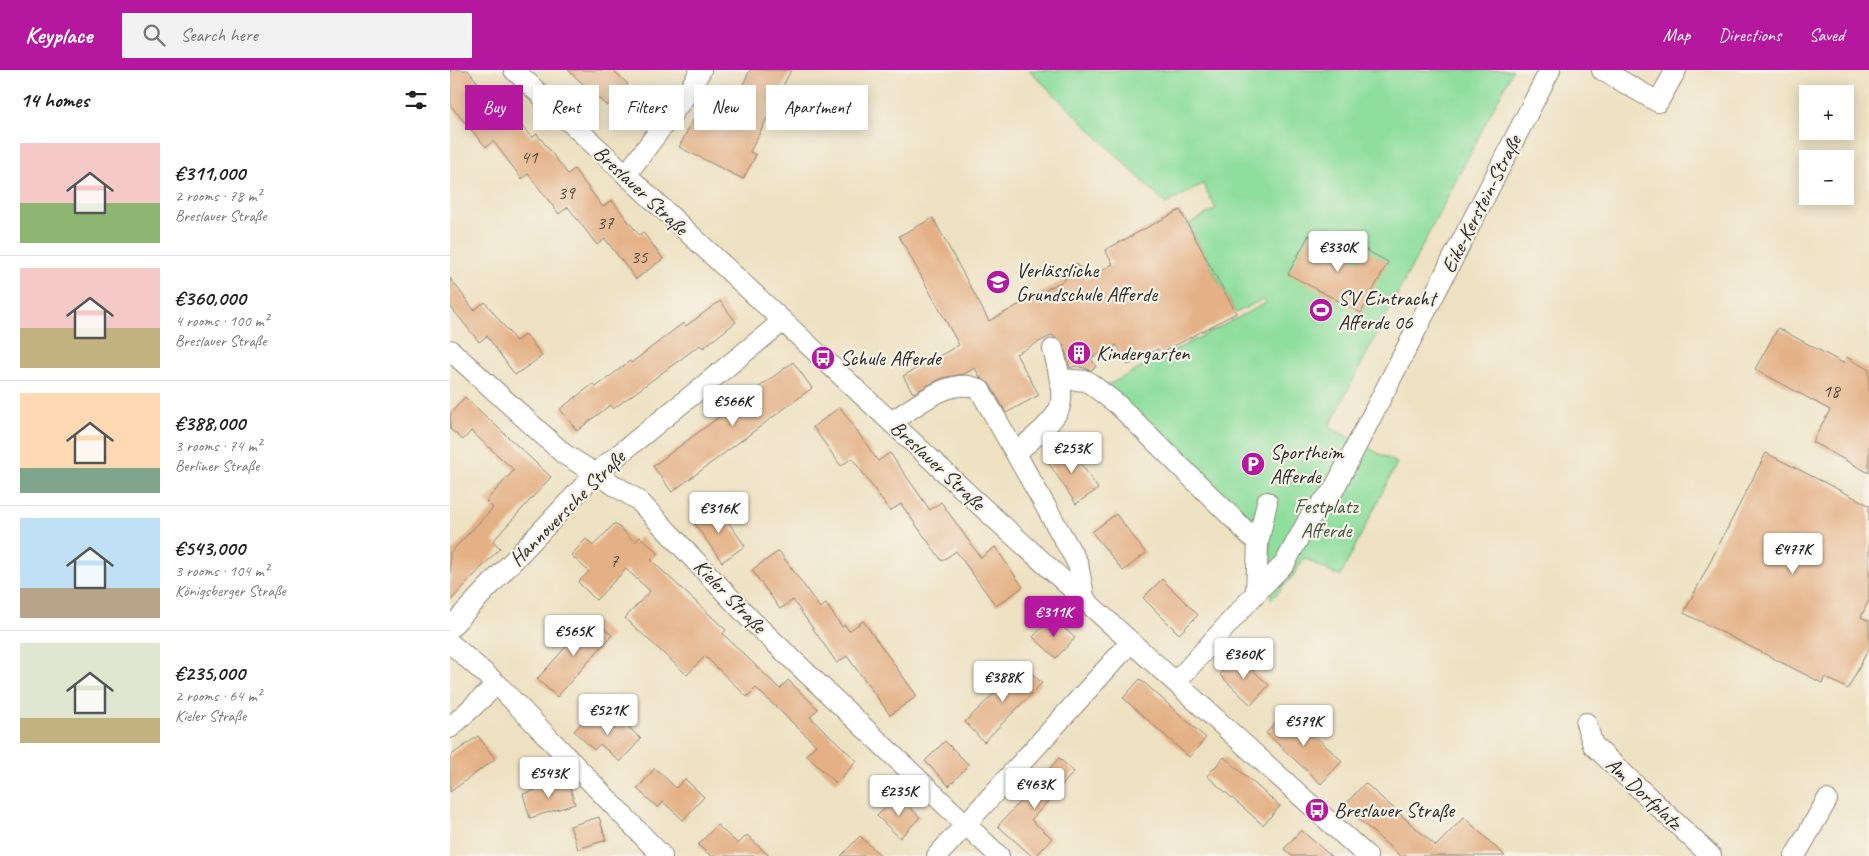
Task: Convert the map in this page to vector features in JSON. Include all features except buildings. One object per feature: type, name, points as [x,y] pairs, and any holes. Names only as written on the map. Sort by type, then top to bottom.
[{"type":"street","name":"Breslauer Straße","points":[[514,70],[1130,643],[1176,682],[1367,856]]},
{"type":"street","points":[[626,175],[686,96],[700,70]]},
{"type":"street","name":"Eike-Kerstein-Straße","points":[[1176,682],[1284,563],[1310,517],[1333,491],[1550,70]]},
{"type":"street","points":[[1602,70],[1658,102],[1676,70]]},
{"type":"street","name":"Hannoversche Straße","points":[[450,628],[595,474],[784,321]]},
{"type":"street","points":[[1016,453],[1041,431],[1059,410],[1060,379],[1053,349]]},
{"type":"street","name":"Kieler Straße","points":[[450,350],[564,454],[638,500],[752,621],[999,856]]},
{"type":"street","points":[[1060,379],[1087,381],[1117,404],[1258,543]]},
{"type":"street","points":[[891,422],[954,385],[971,384],[980,390],[1078,564],[1086,601]]},
{"type":"street","points":[[1256,593],[1258,543],[1268,502]]},
{"type":"street","points":[[450,643],[497,684],[662,856]]},
{"type":"street","points":[[936,856],[1130,643]]},
{"type":"street","points":[[450,728],[497,684]]},
{"type":"street","name":"Am Dorfplatz","points":[[1586,724],[1593,745],[1712,856]]},
{"type":"street","points":[[1795,856],[1827,800]]},
{"type":"green space","name":"SV Eintracht Afferde 06","points":[[1029,70],[1513,70],[1329,427],[1397,463],[1340,577],[1304,558],[1293,576],[1271,600],[1270,542],[1243,537],[1100,389],[1266,303],[1263,299],[1236,313],[1188,224],[1216,209],[1203,184],[1166,204]]},
{"type":"place","name":"Verlässliche Grundschule Afferde","points":[[998,282]]},
{"type":"place","name":"SV Eintracht Afferde 06","points":[[1321,310]]},
{"type":"place","name":"Kindergarten","points":[[1079,353]]},
{"type":"place","name":"Schule Afferde","points":[[823,358]]},
{"type":"place","name":"Sportheim Afferde","points":[[1253,464]]},
{"type":"place","name":"Breslauer Straße","points":[[1317,810]]},
{"type":"park label","name":"Festplatz Afferde","points":[[1326,518]]}]
